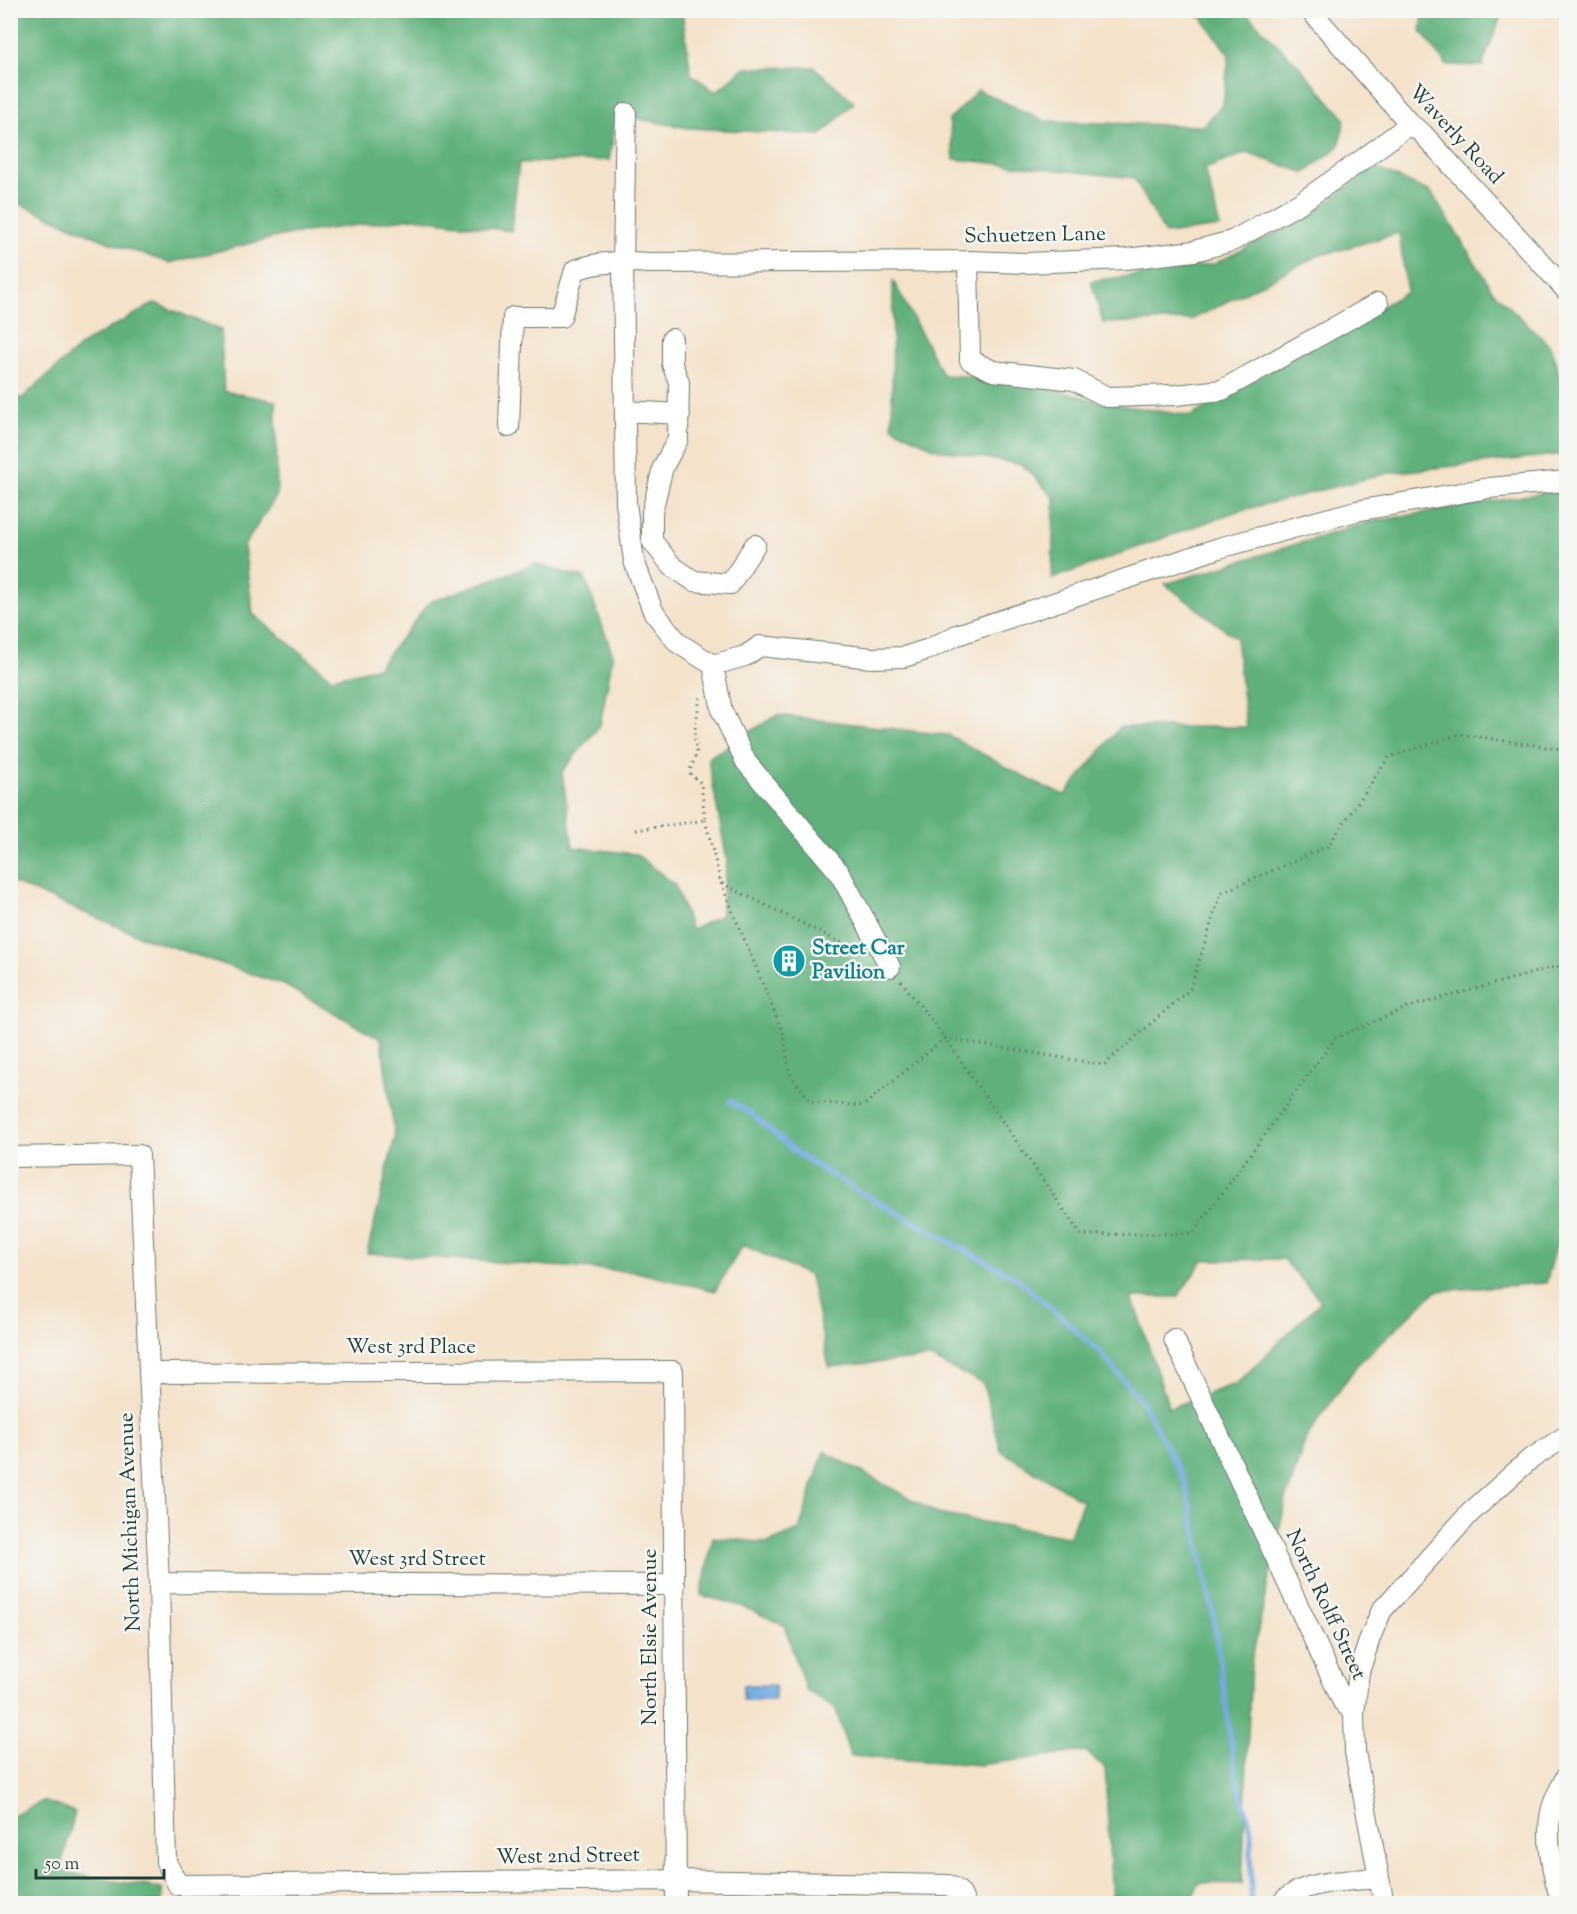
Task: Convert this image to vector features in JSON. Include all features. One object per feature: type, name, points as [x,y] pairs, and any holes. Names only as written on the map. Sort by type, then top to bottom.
[{"type":"street","name":"Waverly Road","points":[[1310,10],[1410,124],[1422,133],[1566,290]]},
{"type":"street","points":[[626,113],[622,261],[626,503],[634,561],[653,611],[678,643],[713,665],[722,711],[746,762],[839,872],[890,967]]},
{"type":"street","name":"Schuetzen Lane","points":[[509,427],[513,316],[561,317],[575,270],[622,261],[649,263],[968,261],[1026,263],[1126,259],[1194,251],[1232,240],[1300,204],[1410,124]]},
{"type":"street","points":[[968,261],[970,360],[993,372],[1074,380],[1107,397],[1176,395],[1222,390],[1378,303]]},
{"type":"street","points":[[672,339],[672,364],[679,382],[678,439],[663,467],[652,512],[652,541],[672,566],[694,581],[730,584],[755,545]]},
{"type":"street","points":[[625,411],[680,414]]},
{"type":"street","points":[[713,665],[745,656],[760,646],[872,658],[904,657],[957,635],[1219,548],[1344,514],[1489,488],[1566,481]]},
{"type":"street","name":"North Michigan Avenue","points":[[10,1157],[139,1155],[159,1583],[166,1862],[178,1885]]},
{"type":"street","name":"North Rolff Street","points":[[1174,1339],[1343,1702],[1354,1713],[1355,1752],[1384,1904]]},
{"type":"street","name":"West 3rd Place","points":[[150,1373],[674,1371]]},
{"type":"street","name":"North Elsie Avenue","points":[[674,1371],[676,1904]]},
{"type":"street","points":[[1354,1713],[1359,1672],[1382,1610],[1471,1512],[1529,1460],[1566,1436]]},
{"type":"street","name":"West 3rd Street","points":[[159,1583],[675,1585]]},
{"type":"street","points":[[1563,1904],[1548,1844],[1553,1804],[1566,1777]]},
{"type":"street","points":[[1281,1904],[1287,1896],[1317,1884],[1379,1878]]},
{"type":"street","name":"West 2nd Street","points":[[178,1885],[677,1880],[948,1885],[961,1896]]},
{"type":"path","points":[[701,693],[694,735],[697,753],[690,770],[691,775],[701,783],[705,820],[720,883],[784,1035],[789,1072],[811,1102],[863,1106],[945,1038],[1104,1065],[1190,989],[1221,893],[1328,846],[1389,757],[1460,734],[1566,750]]},
{"type":"path","points":[[636,830],[705,820]]},
{"type":"path","points":[[720,883],[890,967],[945,1038],[1081,1235],[1193,1233],[1335,1038],[1409,1007],[1566,964]]},
{"type":"green space","points":[[10,11],[682,11],[691,74],[716,92],[744,68],[814,67],[854,102],[821,135],[688,128],[617,115],[609,160],[519,163],[511,231],[414,218],[290,234],[169,263],[110,243],[11,200]]},
{"type":"green space","points":[[1190,11],[1244,11],[1297,64],[1345,119],[1339,146],[1305,173],[1246,153],[1205,169],[1220,227],[1165,234],[1134,178],[954,159],[949,120],[978,90],[1045,121],[1202,126],[1223,104],[1229,55],[1202,18]]},
{"type":"green space","points":[[1423,11],[1503,11],[1482,66],[1446,65],[1421,31]]},
{"type":"green space","points":[[1373,167],[1431,192],[1493,291],[1550,346],[1566,394],[1566,454],[1389,473],[1235,512],[1052,579],[1054,498],[1023,465],[936,449],[892,427],[893,280],[943,375],[1013,378],[1101,402],[1191,416],[1407,292],[1399,233],[1315,257],[1191,320],[1103,323],[1091,281],[1214,264],[1311,215]]},
{"type":"green space","points":[[155,303],[221,330],[224,391],[276,401],[277,495],[244,546],[253,614],[332,678],[378,667],[430,602],[535,564],[585,578],[613,655],[600,725],[562,772],[573,847],[636,854],[675,885],[691,930],[720,916],[727,861],[708,758],[777,715],[948,735],[1040,785],[1065,795],[1120,727],[1246,727],[1236,638],[1165,584],[1369,522],[1548,492],[1566,491],[1566,1211],[1546,1283],[1436,1291],[1357,1365],[1306,1438],[1285,1503],[1251,1663],[1242,1884],[1199,1883],[1190,1903],[1112,1903],[1105,1768],[1085,1751],[980,1765],[850,1756],[836,1710],[806,1690],[784,1625],[744,1607],[701,1595],[713,1537],[768,1543],[799,1530],[824,1451],[938,1514],[1069,1537],[1083,1501],[1001,1451],[983,1383],[930,1358],[829,1367],[810,1276],[743,1245],[715,1291],[636,1272],[367,1253],[395,1137],[381,1039],[284,985],[145,938],[11,882],[10,390],[21,399],[85,342]],"holes":[[[1283,1259],[1321,1301],[1237,1383],[1169,1408],[1132,1297],[1178,1297],[1203,1260]]]},
{"type":"green space","points":[[43,1801],[75,1812],[60,1870],[93,1878],[162,1888],[162,1903],[11,1903],[11,1817]]},
{"type":"water","points":[[773,1685],[775,1699],[744,1700],[743,1686]]},
{"type":"building","name":"Street Car Pavilion","points":[[792,948],[800,969],[786,974],[778,953]]},
{"type":"waterway","points":[[730,1101],[750,1113],[799,1155],[858,1191],[1018,1279],[1098,1350],[1143,1403],[1185,1482],[1213,1613],[1235,1771],[1251,1830],[1251,1904]]},
{"type":"place","name":"Street Car Pavilion","points":[[789,961]]}]
